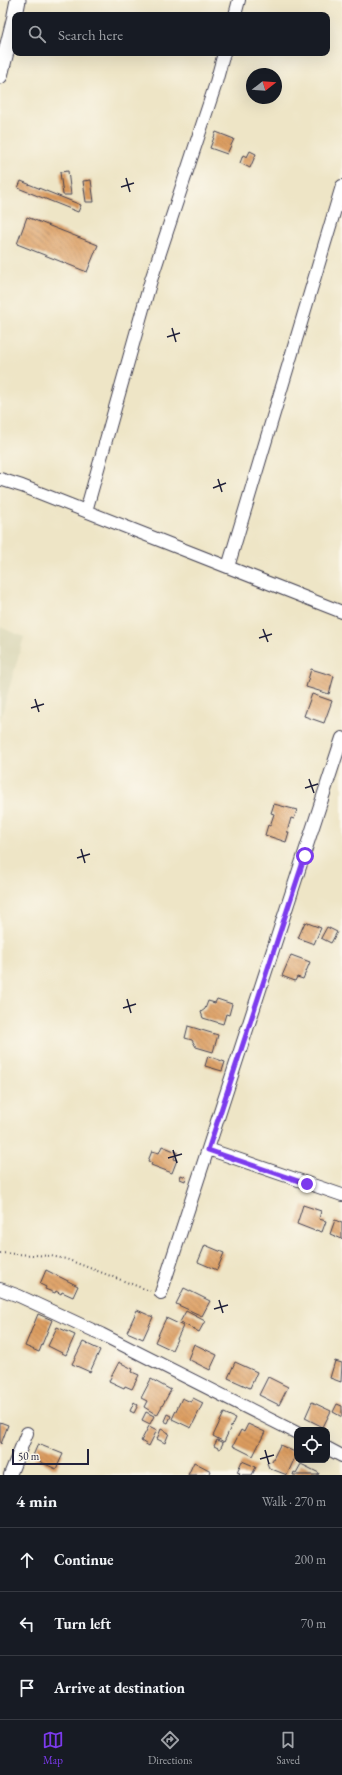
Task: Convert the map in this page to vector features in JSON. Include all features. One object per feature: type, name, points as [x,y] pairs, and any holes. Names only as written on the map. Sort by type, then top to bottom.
[{"type":"main road","points":[[16,12],[18,0]]},
{"type":"main road","points":[[0,76],[12,27]]},
{"type":"street","points":[[236,12],[239,0]]},
{"type":"street","points":[[86,511],[151,280],[215,86],[223,56]]},
{"type":"street","points":[[228,567],[342,186]]},
{"type":"street","points":[[0,479],[86,511],[342,612]]},
{"type":"street","points":[[162,1293],[342,738]]},
{"type":"street","points":[[208,1150],[342,1195]]},
{"type":"street","points":[[0,1289],[101,1334],[294,1431]]},
{"type":"street","points":[[10,1475],[27,1433]]},
{"type":"street","points":[[330,1450],[342,1456]]},
{"type":"path","points":[[0,1253],[51,1256],[66,1259],[116,1276],[142,1288],[162,1293]]},
{"type":"shaded area","points":[[0,627],[24,637],[0,720]]},
{"type":"building","points":[[216,132],[234,139],[227,154],[210,148]]},
{"type":"building","points":[[250,151],[256,154],[250,168],[240,163],[243,155],[247,157]]},
{"type":"building","points":[[68,171],[71,195],[63,195],[60,172]]},
{"type":"building","points":[[91,180],[94,202],[86,202],[83,181]]},
{"type":"building","points":[[21,181],[81,205],[78,212],[18,188]]},
{"type":"building","points":[[27,217],[98,245],[87,272],[17,244]]},
{"type":"building","points":[[311,669],[334,676],[329,694],[306,687]]},
{"type":"building","points":[[312,694],[332,701],[324,723],[304,716]]},
{"type":"building","points":[[274,804],[297,810],[294,819],[291,818],[286,842],[265,835],[274,814],[271,813]]},
{"type":"building","points":[[305,922],[321,928],[314,944],[298,938]]},
{"type":"building","points":[[327,927],[337,932],[331,943],[321,938]]},
{"type":"building","points":[[291,955],[310,962],[303,979],[297,977],[295,981],[282,976]]},
{"type":"building","points":[[217,999],[232,1004],[229,1015],[226,1014],[223,1024],[203,1018],[201,1012],[205,1009],[208,1001],[215,1003]]},
{"type":"building","points":[[188,1026],[218,1035],[213,1052],[196,1047],[192,1040],[185,1038]]},
{"type":"building","points":[[208,1056],[225,1062],[222,1071],[205,1066]]},
{"type":"building","points":[[162,1146],[177,1152],[174,1159],[177,1160],[172,1173],[151,1165],[152,1163],[148,1161],[152,1151],[159,1153]]},
{"type":"building","points":[[181,1175],[186,1177],[185,1181],[180,1179]]},
{"type":"building","points":[[303,1205],[321,1211],[319,1219],[326,1221],[322,1232],[297,1224]]},
{"type":"building","points":[[335,1220],[342,1223],[342,1239],[330,1234]]},
{"type":"building","points":[[205,1245],[224,1253],[217,1270],[198,1262]]},
{"type":"building","points":[[46,1270],[78,1286],[73,1297],[62,1292],[61,1294],[56,1291],[55,1293],[45,1289],[46,1287],[40,1284]]},
{"type":"building","points":[[184,1288],[210,1301],[202,1316],[176,1304]]},
{"type":"building","points":[[137,1310],[153,1317],[143,1339],[127,1332]]},
{"type":"building","points":[[186,1311],[205,1321],[199,1332],[180,1322]]},
{"type":"building","points":[[38,1314],[52,1320],[39,1352],[25,1346]]},
{"type":"building","points":[[166,1318],[183,1326],[172,1350],[155,1342]]},
{"type":"building","points":[[57,1327],[75,1335],[66,1355],[48,1346]]},
{"type":"building","points":[[83,1342],[100,1350],[90,1372],[72,1364]]},
{"type":"building","points":[[194,1344],[217,1355],[210,1370],[188,1359]]},
{"type":"building","points":[[335,1361],[342,1363],[341,1382],[330,1378]]},
{"type":"building","points":[[119,1362],[133,1369],[132,1372],[139,1375],[132,1389],[125,1386],[124,1388],[109,1381]]},
{"type":"building","points":[[235,1362],[257,1372],[250,1388],[228,1378]]},
{"type":"building","points":[[268,1377],[288,1387],[279,1405],[259,1395]]},
{"type":"building","points":[[151,1379],[171,1390],[157,1415],[144,1407],[147,1401],[141,1398]]},
{"type":"building","points":[[182,1398],[191,1402],[193,1398],[203,1403],[191,1428],[172,1419]]},
{"type":"building","points":[[134,1402],[138,1405],[134,1413],[130,1411]]},
{"type":"building","points":[[312,1402],[331,1411],[323,1427],[305,1418]]},
{"type":"building","points":[[337,1404],[342,1406],[342,1417],[333,1412]]},
{"type":"building","points":[[146,1412],[154,1416],[150,1424],[142,1420]]},
{"type":"building","points":[[224,1413],[235,1418],[224,1442],[213,1436]]},
{"type":"building","points":[[167,1414],[171,1416],[168,1423],[164,1421]]},
{"type":"building","points":[[0,1422],[8,1425],[1,1444],[0,1443]]},
{"type":"building","points":[[248,1424],[265,1432],[253,1456],[233,1446],[241,1430],[244,1432]]},
{"type":"building","points":[[149,1426],[157,1430],[149,1446],[141,1441]]},
{"type":"building","points":[[161,1429],[169,1433],[165,1443],[157,1439]]},
{"type":"building","points":[[217,1440],[223,1443],[220,1449],[214,1446]]},
{"type":"building","points":[[38,1444],[63,1454],[56,1469],[32,1458]]},
{"type":"building","points":[[280,1445],[294,1452],[294,1460],[287,1475],[269,1468],[267,1463],[272,1461]]},
{"type":"building","points":[[242,1461],[256,1467],[252,1475],[238,1475],[240,1473],[237,1472]]},
{"type":"building","points":[[194,1462],[211,1471],[209,1475],[188,1475]]},
{"type":"building","points":[[301,1464],[319,1473],[318,1475],[293,1475],[294,1472],[296,1473]]},
{"type":"route","points":[[305,856],[208,1150],[307,1184]]}]
